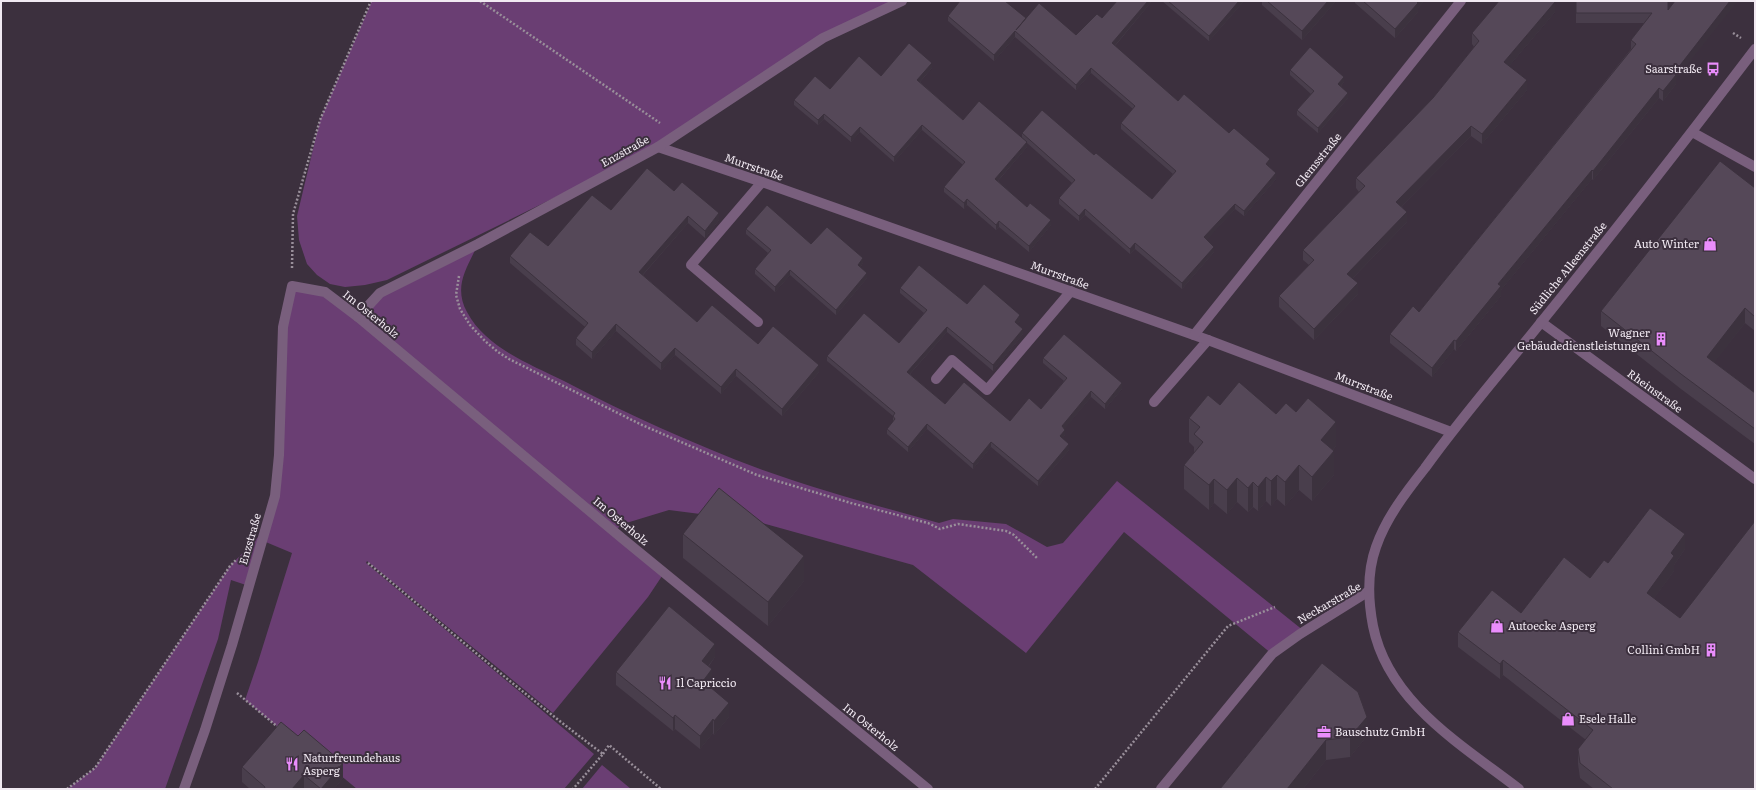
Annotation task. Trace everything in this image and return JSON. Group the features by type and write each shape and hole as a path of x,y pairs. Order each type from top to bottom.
{"street":[{"name":"Enzstraße","path":"358,317 380,293 464,252 658,147 823,38 902,1"},
{"name":"Glemsstraße","path":"1194,335 1461,1"},
{"name":"Südliche Alleenstraße","path":"1369,591 1370,569 1375,549 1382,531 1411,486 1451,432 1541,322 1692,132 1755,49"},
{"path":"1692,132 1755,167"},
{"name":"Murrstraße","path":"658,147 762,182 1208,340 1451,432"},
{"path":"758,322 691,265 762,182"},
{"name":"Enzstraße","path":"184,789 221,680 275,496 279,455 282,327 292,286"},
{"name":"Im Osterholz","path":"292,286 325,292 358,317 623,540 928,789"},
{"path":"936,379 952,360 987,390 1071,291"},
{"name":"Rheinstraße","path":"1541,322 1755,479"},
{"path":"1154,402 1208,340"},
{"name":"Neckarstraße","path":"1161,789 1272,654 1300,634 1369,591 1373,626 1381,653 1401,688 1417,707 1455,740 1519,789"}],"path":[{"path":"292,286 293,214 320,120 371,1"},
{"path":"480,1 677,135"},
{"path":"464,252 457,282 456,295 460,309 470,324 485,341 509,359 642,425 757,475 851,503 928,523 940,529 958,524 1006,531 1014,535 1037,558"},
{"path":"67,789 95,768 230,566 239,556"},
{"path":"368,563 550,714 603,754"},
{"path":"1095,789 1228,626 1275,607"},
{"path":"221,680 284,732"},
{"path":"573,789 609,745 662,789"}],"shaded area":[{"path":"370,1 902,1 823,38 658,147 387,280 365,285 345,287 330,284 317,275 307,264 299,240 297,216 320,120 371,3"},
{"path":"478,244 463,277 461,294 467,312 475,325 485,336 510,354 523,361 636,417 685,439 760,469 804,484 939,523 953,519 1006,524 1047,547 1063,543 1117,481 1304,631 1272,654 1124,532 1026,653 913,565 755,521 669,510 623,524 614,531 664,573 648,597 553,713 367,561 366,563 594,754 564,789 357,789 304,745 284,732 245,700 292,553 261,540 249,586 231,580 218,639 165,789 67,789 95,768 230,566 264,531 275,496 283,327 292,286 325,292 358,317 380,293"},
{"path":"602,765 631,789 582,789"}],"building":[{"path":"960,1 1005,1 1026,18 1016,30 1039,3 1076,35 1097,14 1102,18 1117,1 1148,1 1112,43 1178,101 1184,94 1229,133 1234,128 1270,159 1266,164 1276,173 1244,211 1235,204 1204,237 1214,247 1182,283 1135,243 1130,249 1085,209 1079,216 1059,198 1075,180 1022,133 1042,110 1094,155 1096,153 1152,199 1176,171 1121,123 1135,106 1091,68 1076,85 1015,31 994,55 948,16"},
{"path":"1168,1 1239,1 1209,36"},
{"path":"1267,1 1328,1 1302,31"},
{"path":"1363,1 1416,1 1418,3 1395,29"},
{"path":"1499,1 1555,2 1504,62 1527,80 1482,134 1471,126 1396,202 1407,212 1347,274 1358,283 1314,329 1279,296 1314,260 1303,250 1365,186 1356,178 1433,98 1479,41 1472,33"},
{"path":"1576,1 1668,1 1668,10 1675,1 1730,1 1674,73 1676,75 1663,91 1659,88 1593,171 1592,170 1498,284 1501,286 1432,368 1390,334 1413,306 1419,312 1636,44 1631,40 1652,13 1576,13"},
{"path":"909,43 932,63 917,80 963,120 979,101 1027,142 995,179 1027,207 1030,203 1051,220 1029,246 999,221 996,225 967,199 964,203 944,187 965,162 922,125 894,157 860,127 851,137 824,114 818,120 794,100 815,76 830,89 859,56 881,76"},
{"path":"1310,47 1344,77 1338,84 1348,93 1318,128 1297,110 1314,91 1290,70"},
{"path":"1720,161 1755,188 1755,317 1745,308 1707,357 1755,393 1755,429 1681,374 1601,311"},
{"path":"647,168 674,191 682,182 719,213 705,231 688,216 639,272 697,322 712,305 758,344 773,326 819,365 782,409 736,369 721,387 675,348 661,363 616,324 592,352 576,338 588,323 510,256 530,232 548,246 592,195 611,210"},
{"path":"767,205 811,244 827,227 863,258 858,265 867,273 836,310 790,270 775,287 755,269 771,250 746,229"},
{"path":"919,265 967,304 984,284 1020,315 1015,322 1023,329 993,365 947,327 907,372 945,404 964,382 1010,421 1029,398 1041,409 1067,378 1043,358 1064,334 1122,383 1105,404 1091,391 1062,426 1065,430 1060,436 1069,444 1038,481 991,442 973,464 927,424 908,447 887,429 895,419 893,416 895,413 827,356 864,313 899,343 927,310 900,288"},
{"path":"1239,382 1276,414 1286,403 1296,412 1308,398 1336,422 1321,440 1334,451 1312,477 1299,465 1285,482 1277,475 1271,481 1266,477 1258,487 1253,482 1248,488 1237,478 1227,490 1214,479 1209,485 1184,465 1203,442 1194,434 1200,427 1189,418 1208,395 1220,405"},
{"path":"719,488 804,556 768,602 683,534"},
{"path":"1650,508 1685,534 1671,553 1674,556 1647,593 1680,618 1755,521 1755,789 1613,789 1580,763 1578,749 1593,730 1503,660 1500,664 1458,632 1492,590 1521,613 1564,557 1590,578 1604,560 1608,563"},
{"path":"669,606 715,644 702,661 712,669 703,681 729,703 714,721 713,719 700,736 675,715 673,718 616,672"},
{"path":"1322,663 1358,692 1367,717 1350,737 1326,740 1287,789 1220,789"},
{"name":"Naturfreundehaus Asperg","path":"281,722 298,736 304,730 343,763 321,789 304,775 292,789 264,789 265,787 242,767"}],"place":[{"name":"Saarstraße","path":"1713,69"},
{"name":"Auto Winter","path":"1710,244"},
{"name":"Wagner Gebäudedienstleistungen","path":"1661,339"},
{"name":"Autoecke Asperg","path":"1497,626"},
{"name":"Collini GmbH","path":"1711,650"},
{"name":"Il Capriccio","path":"665,683"},
{"name":"Esele Halle","path":"1568,719"},
{"name":"Bauschutz GmbH","path":"1324,732"},
{"name":"Naturfreundehaus Asperg","path":"292,764"}]}
